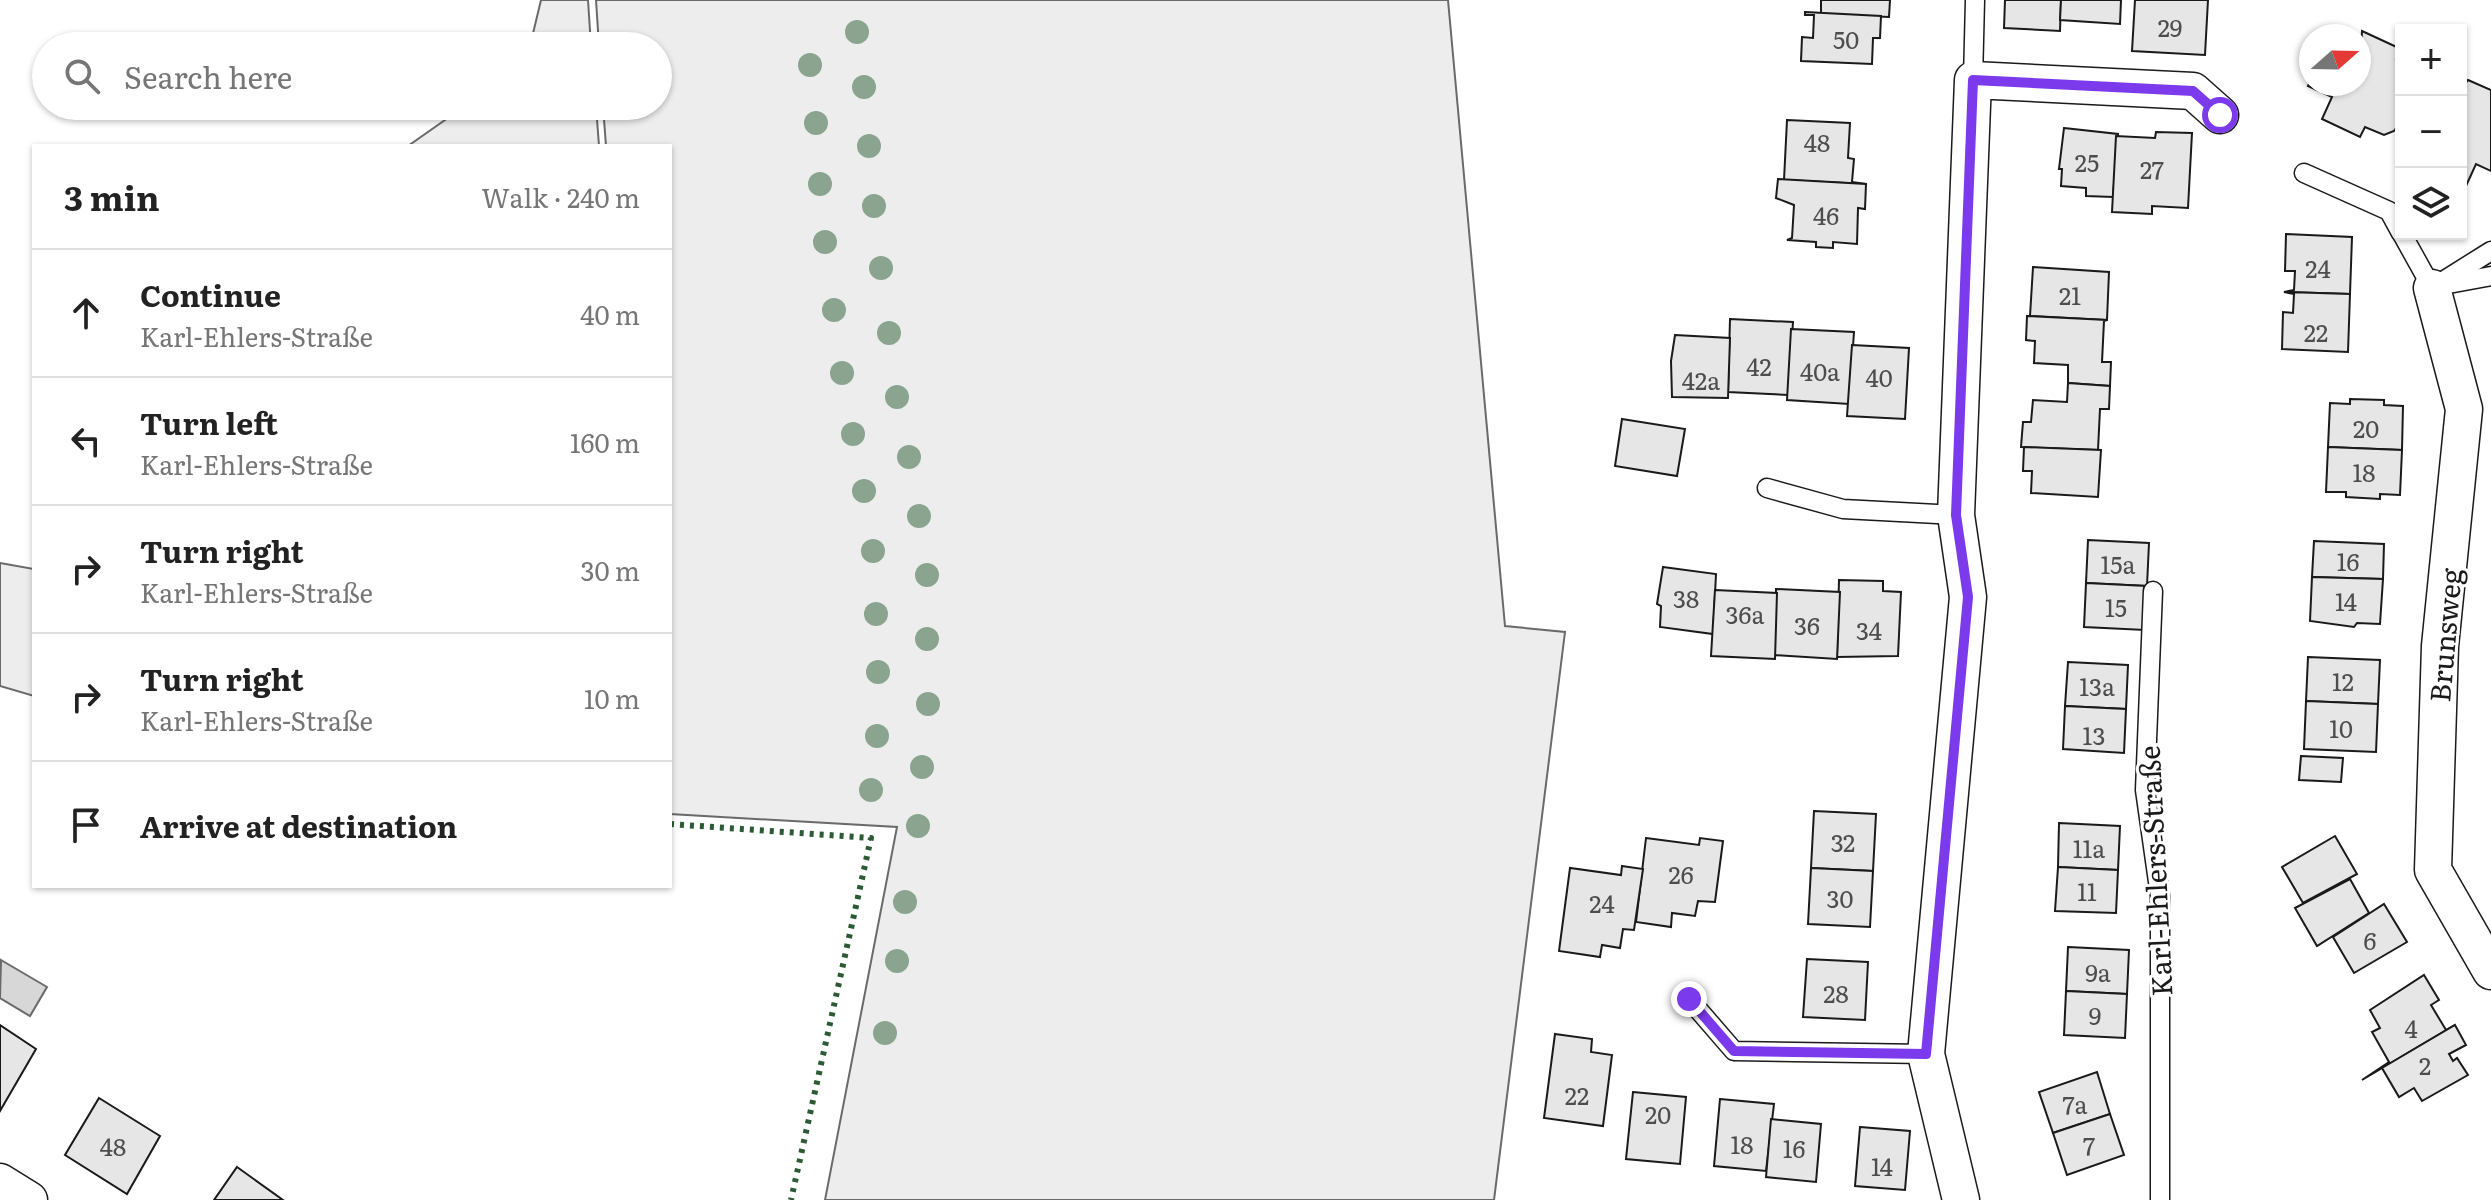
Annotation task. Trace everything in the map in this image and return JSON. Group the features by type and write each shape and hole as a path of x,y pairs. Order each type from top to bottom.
{"street":[{"path":"1961,1200 1926,1054 1968,597 1956,515 1973,80 2193,91 2220,115"},
{"name":"Brunsweg","path":"2432,288 2464,409 2440,646 2433,870 2491,971"},
{"path":"0,1182 29,1200"}],"lane":[{"path":"1973,80 1975,0"},
{"path":"2304,173 2389,211 2395,222"},
{"path":"2405,240 2432,288"},
{"path":"2432,288 2491,251"},
{"path":"2432,288 2491,276"},
{"path":"1767,488 1843,509 1956,515"},
{"name":"Karl-Ehlers-Straße","path":"2153,591 2145,790 2160,896 2160,1200"},
{"path":"1689,999 1734,1051 1926,1054"}],"shaded area":[{"path":"541,0 588,0 590,32 533,32"},
{"path":"596,0 1448,0 1505,626 1565,632 1494,1200 825,1200 897,827 672,814 672,144 606,144 604,120 672,120 672,32 598,32"},
{"path":"445,120 597,120 599,144 411,144"},
{"path":"0,563 32,569 32,695 0,686"},
{"path":"1,960 47,987 30,1016 0,998"}],"building":[{"path":"1821,0 1890,0 1889,17 1821,14"},
{"path":"2005,0 2061,0 2060,31 2004,28"},
{"path":"2061,0 2121,0 2120,24 2060,20"},
{"path":"2135,0 2208,0 2205,55 2132,51"},
{"path":"1805,12 1881,16 1880,38 1873,38 1872,64 1801,61 1802,37 1813,38 1814,15 1805,15"},
{"path":"2371,35 2395,46 2394,131 2384,135 2365,127 2360,137 2322,119 2330,96 2371,96"},
{"path":"2467,81 2491,90 2491,171 2476,164 2467,184 2467,96"},
{"path":"1787,120 1850,123 1848,158 1854,159 1852,182 1866,184 1784,180"},
{"path":"2064,128 2118,134 2113,197 2086,196 2086,188 2061,186 2062,169 2059,169"},
{"path":"2156,132 2192,133 2188,208 2152,206 2152,214 2112,212 2116,136 2155,138"},
{"path":"1778,179 1866,184 1865,209 1858,208 1857,244 1833,242 1833,248 1816,247 1816,242 1787,240 1792,238 1794,205 1776,198"},
{"path":"2286,234 2352,237 2350,294 2284,292 2294,290 2295,271 2285,271"},
{"path":"2033,267 2109,272 2107,320 2030,316"},
{"path":"2284,292 2350,294 2348,352 2282,349 2283,312 2293,313 2294,294"},
{"path":"2027,316 2107,320 2104,321 2102,362 2111,362 2110,386 2068,383 2068,365 2034,363 2035,341 2026,340"},
{"path":"1730,319 1793,322 1788,395 1728,392"},
{"path":"1791,329 1854,332 1849,404 1787,400"},
{"path":"1675,335 1730,338 1728,398 1672,397 1671,361"},
{"path":"1852,345 1909,348 1905,419 1847,416"},
{"path":"2068,383 2110,386 2109,409 2100,409 2098,450 2021,447 2023,422 2031,422 2033,400 2067,402"},
{"path":"2350,399 2384,400 2384,405 2403,406 2402,450 2328,447 2330,403 2350,404"},
{"path":"1622,419 1685,429 1677,476 1615,466"},
{"path":"2024,447 2101,450 2098,497 2031,493 2032,471 2023,471"},
{"path":"2328,447 2402,450 2400,495 2380,494 2380,499 2346,497 2346,492 2326,492"},
{"path":"2088,540 2149,543 2147,586 2086,583"},
{"path":"2314,541 2384,544 2383,579 2312,577"},
{"path":"1663,567 1716,574 1713,634 1660,627 1661,606 1657,604"},
{"path":"2312,577 2383,579 2380,624 2357,623 2354,627 2310,621"},
{"path":"1839,580 1883,581 1883,591 1901,592 1898,656 1837,657"},
{"path":"2086,583 2147,586 2145,630 2084,627"},
{"path":"1776,589 1840,592 1837,659 1774,655"},
{"path":"1715,590 1777,593 1775,659 1711,656"},
{"path":"2308,657 2380,660 2378,704 2306,701"},
{"path":"2068,662 2128,665 2126,709 2065,706"},
{"path":"2306,701 2378,704 2376,752 2304,749"},
{"path":"2065,706 2126,709 2124,753 2063,749"},
{"path":"2301,756 2343,758 2341,782 2299,780"},
{"path":"1814,811 1876,814 1873,871 1811,868"},
{"path":"2059,823 2120,826 2118,870 2058,867"},
{"path":"2335,836 2357,874 2303,903 2282,867"},
{"path":"1646,838 1699,845 1700,838 1723,841 1715,902 1698,901 1695,916 1672,913 1671,927 1636,922"},
{"path":"1622,866 1643,869 1634,930 1623,929 1620,948 1602,945 1600,957 1559,951 1570,868 1621,875"},
{"path":"2058,867 2118,870 2116,913 2055,911"},
{"path":"1811,868 1873,871 1870,927 1808,924"},
{"path":"2350,879 2369,913 2317,946 2295,908"},
{"path":"2384,904 2407,942 2354,973 2333,937"},
{"path":"2068,947 2129,950 2127,994 2066,991"},
{"path":"1807,959 1868,962 1865,1020 1803,1017"},
{"path":"2424,975 2439,1000 2431,1005 2446,1030 2455,1025 2362,1080 2389,1062 2372,1032 2380,1028 2370,1010"},
{"path":"2066,991 2127,994 2125,1038 2064,1035"},
{"path":"0,1025 36,1049 0,1111"},
{"path":"2455,1025 2466,1045 2449,1054 2453,1061 2457,1058 2468,1075 2422,1101 2414,1088 2399,1097 2382,1068"},
{"path":"1555,1034 1592,1039 1591,1052 1612,1055 1603,1126 1544,1118"},
{"path":"2097,1072 2110,1114 2053,1133 2039,1092"},
{"path":"1633,1092 1686,1097 1680,1164 1626,1159"},
{"path":"99,1098 160,1136 127,1194 65,1155"},
{"path":"1720,1099 1774,1104 1766,1171 1714,1166"},
{"path":"2110,1114 2124,1155 2067,1175 2053,1133"},
{"path":"1771,1119 1821,1124 1816,1182 1766,1177"},
{"path":"1860,1127 1910,1131 1905,1190 1855,1186"},
{"path":"237,1167 283,1200 214,1200"}],"hedge":[{"path":"672,824 871,838 791,1200"}],"route":[{"path":"1689,999 1734,1051 1926,1054 1968,597 1956,515 1973,80 2193,91 2220,115"}]}
